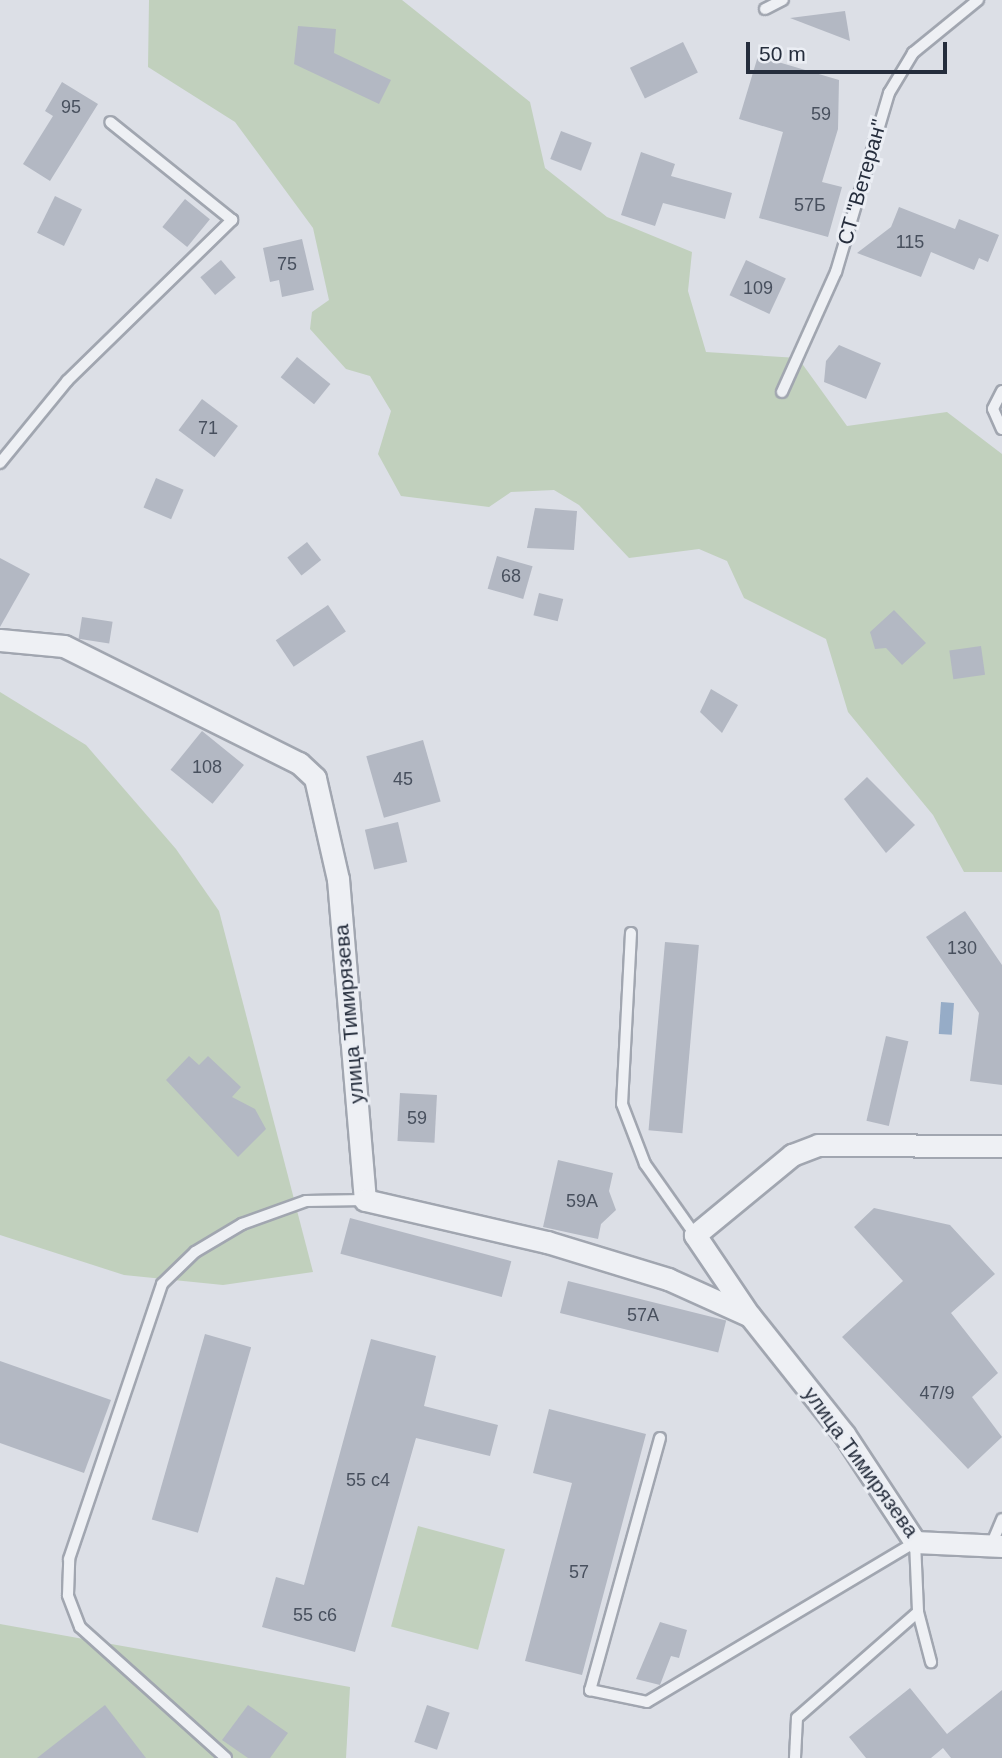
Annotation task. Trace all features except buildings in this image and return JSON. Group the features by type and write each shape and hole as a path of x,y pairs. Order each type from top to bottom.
{"street":[{"name":"улица Тимирязева","path":"0,640 64,646 299,763 316,778 338,880 365,1200 547,1242 668,1279 750,1316"},
{"path":"695,1235 806,1146 1002,1146"},
{"name":"улица Тимирязева","path":"695,1235 750,1316 844,1434 915,1542 997,1544"}],"lane":[{"path":"765,9 783,0"},
{"name":"СТ \"Ветеран\"","path":"782,392 836,272 889,93 913,53 978,0"},
{"path":"0,463 67,381 232,219 110,122"},
{"path":"1002,391 993,409 1002,429"},
{"path":"631,933 622,1104 645,1164 695,1235"},
{"path":"226,1758 80,1627 68,1595 69,1559 162,1284 195,1252 242,1224 306,1201 365,1200"},
{"path":"660,1438 590,1690 648,1702 915,1542 918,1612 931,1662"},
{"path":"997,1544 1000,1517"},
{"path":"794,1758 797,1718 918,1612"}],"green space":[{"path":"149,0 402,0 530,102 545,168 607,217 692,252 688,291 706,352 798,358 847,426 947,412 1002,454 1002,872 964,872 933,815 848,712 826,639 744,598 727,561 699,549 629,558 579,505 554,490 511,492 489,507 401,496 378,454 391,411 370,376 346,369 310,329 312,312 329,300 313,228 235,122 148,67"},
{"path":"0,692 86,745 176,849 219,911 313,1272 223,1285 124,1275 0,1235"},
{"path":"418,1526 505,1549 478,1650 391,1626"},
{"path":"0,1624 350,1687 346,1758 0,1758"}],"water":[{"path":"941,1002 954,1003 952,1035 939,1034"}]}
